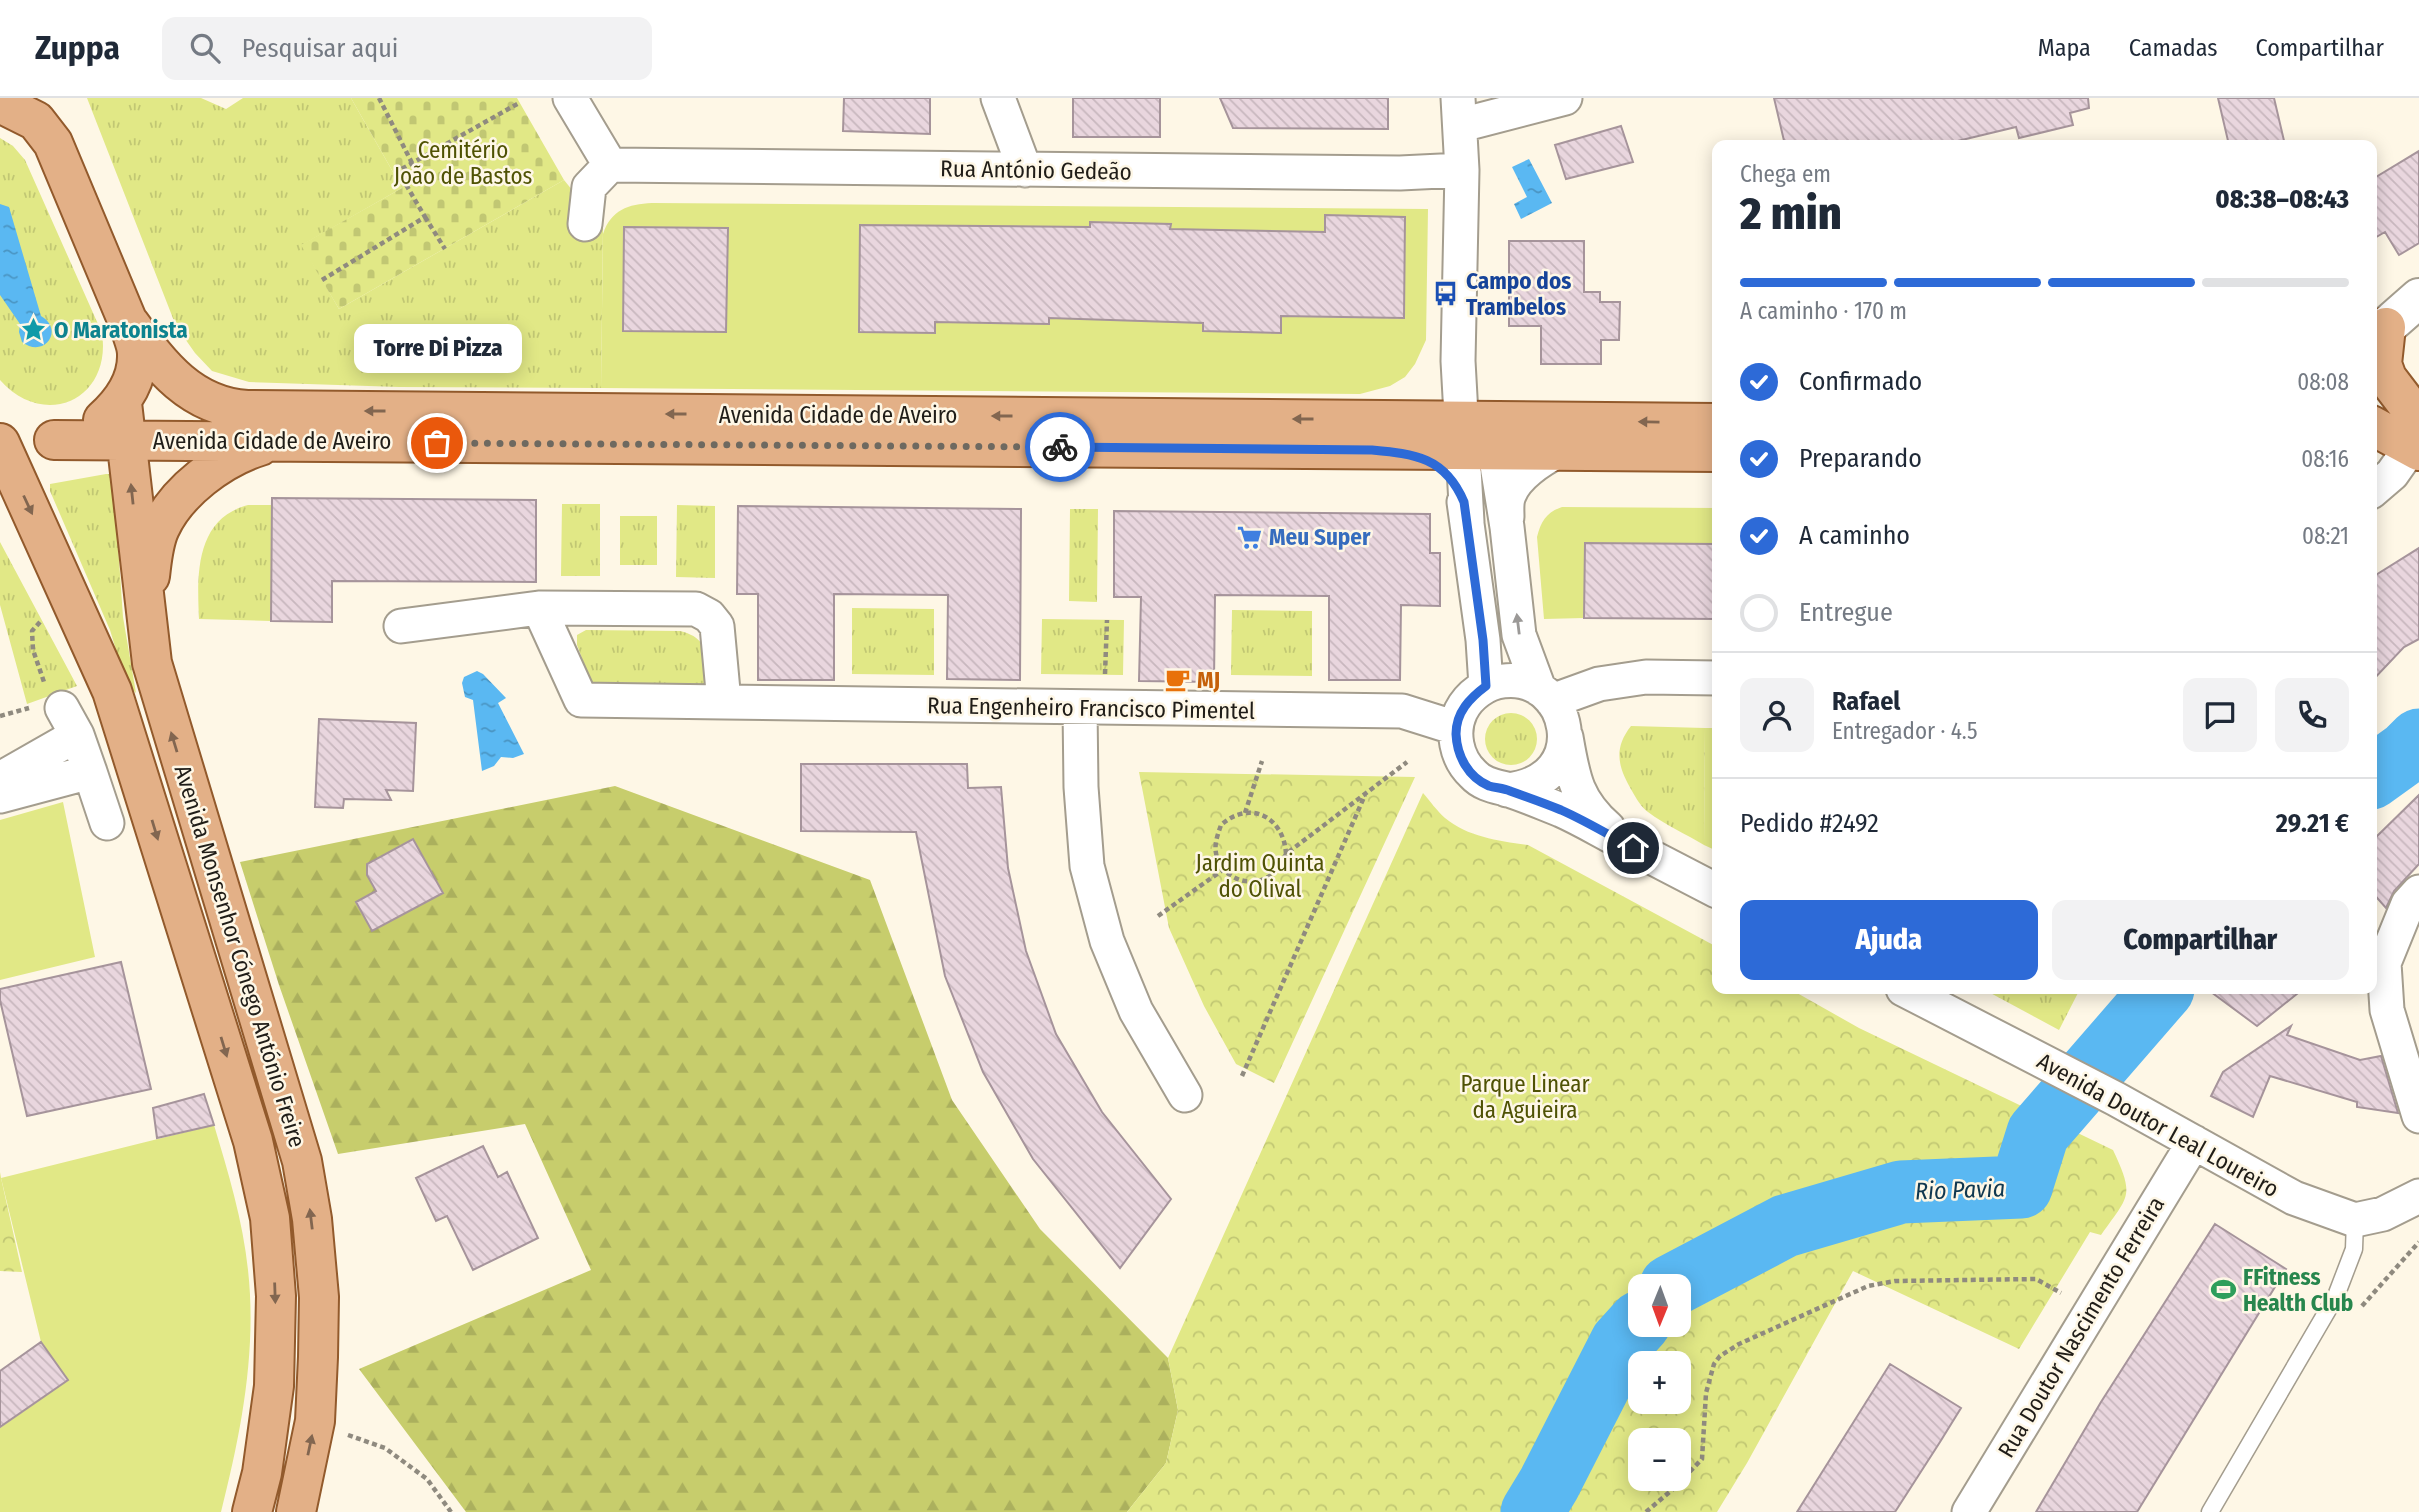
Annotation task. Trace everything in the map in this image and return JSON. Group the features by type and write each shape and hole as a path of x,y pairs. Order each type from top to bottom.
{"main road":[{"path":"40,98 53,143 130,324 137,354 133,378 122,403 93,429 54,440"},
{"path":"0,103 36,121 53,143"},
{"name":"Avenida Cidade de Aveiro","path":"130,324 153,356 189,390 216,405 247,410 1471,436 1558,436 1712,423"},
{"path":"2377,339 2382,364 2406,434"},
{"path":"2377,399 2406,434"},
{"name":"Avenida Monsenhor Cónego António Freire","path":"122,403 152,663 302,1161 312,1219 319,1297 315,1421 296,1512"},
{"name":"Avenida Cidade de Aveiro","path":"0,427 29,439 200,443 1371,435"},
{"name":"Avenida Cidade de Aveiro","path":"1558,436 1712,451"},
{"path":"145,617 152,555 160,529 169,513 194,485 213,470 255,447 276,441"},
{"name":"Avenida Monsenhor Cónego António Freire","path":"0,443 112,691 253,1141 270,1218 276,1296 274,1386 262,1473 252,1512"}],"street":[{"path":"570,98 610,166 589,187 585,225"},
{"path":"998,98 1025,170"},
{"path":"1486,686 1471,436 1459,111 1565,98"},
{"name":"Rua António Gedeão","path":"610,166 1400,173 1462,170"},
{"path":"2377,333 2419,298"},
{"name":"Avenida Cidade de Aveiro","path":"1371,435 1435,464 1504,412 1558,436"},
{"path":"2377,482 2404,457 2406,434"},
{"name":"Avenida Cidade de Aveiro","path":"1471,436 1498,483 1507,527"},
{"path":"1558,436 1513,487 1507,501 1507,527 1519,635 1546,695 1561,716 1579,794 1595,817 1625,844"},
{"path":"401,626 539,608 696,609 717,626 724,702"},
{"name":"Rua Engenheiro Francisco Pimentel","path":"539,608 581,700 1402,711 1456,728"},
{"path":"1712,678 1646,677 1546,695 1522,682 1504,681 1486,686 1472,697 1461,711 1456,728 1457,746 1463,762 1474,776 1490,786 1507,789 1563,811 1712,888"},
{"path":"1080,708 1081,787 1087,866 1107,941 1136,1012 1185,1095"},
{"path":"0,779 55,710 90,772 107,823"},
{"path":"1507,789 1525,788 1541,780 1554,768 1563,751 1565,733"},
{"path":"0,796 90,772"},
{"path":"2419,892 2408,904 2384,963 2386,1010 2419,1116"},
{"name":"Avenida Doutor Leal Loureiro","path":"1913,994 2116,1099 2294,1198 2355,1220"},
{"name":"Rua Doutor Nascimento Ferreira","path":"1969,1512 2194,1142"},
{"path":"2355,1220 2383,1214 2419,1196"}],"lane":[{"path":"2210,1512 2336,1296 2354,1249 2355,1220"}],"path":[{"path":"379,98 412,163"},
{"path":"445,249 398,170 519,103"},
{"path":"323,281 425,217"},
{"path":"0,716 55,710 33,650 32,631 46,617"},
{"path":"1105,675 1107,620"},
{"path":"1245,813 1262,761"},
{"path":"1286,854 1285,843 1275,823 1264,816 1239,813 1221,825 1215,850 1219,863 1236,878 1247,882 1259,881 1272,874 1286,854 1407,762"},
{"path":"1242,1076 1365,795"},
{"path":"1158,916 1224,869"},
{"path":"1647,1512 1702,1459 1706,1393 1714,1364 1720,1356 1740,1344 1868,1286 1895,1280 2036,1279 2061,1293"},
{"path":"315,1421 337,1432 385,1448 427,1479 451,1512"}],"green space":[{"path":"87,98 201,98 226,109 243,98 351,98 402,188 302,245 339,309 564,180 603,228 601,388 399,387 249,382 212,371 176,326"},
{"name":"Cemitério João de Bastos","path":"351,98 517,98 564,180 339,309 301,245 402,188"},
{"path":"0,138 13,146 25,160 102,333 102,356 96,376 86,390 71,400 54,405 36,403 17,395 0,380"},
{"path":"652,203 1428,209 1426,340 1415,364 1405,377 1390,386 1360,394 601,388 603,234 611,219 622,210"},
{"path":"113,474 123,617 136,693 126,683 110,630 50,491 50,484"},
{"path":"562,504 600,504 600,576 561,576"},
{"path":"248,505 272,505 271,621 199,619 200,567 209,536 218,523 231,512"},
{"path":"677,505 715,506 715,578 676,577"},
{"path":"1562,507 1712,508 1712,544 1585,543 1584,618 1544,619 1537,537 1540,526 1552,512"},
{"path":"1070,509 1098,509 1097,602 1069,601"},
{"path":"620,516 657,516 657,565 620,565"},
{"path":"0,542 77,686 27,704 0,605"},
{"path":"852,608 934,609 934,675 852,674"},
{"path":"1232,610 1312,611 1312,676 1231,675"},
{"path":"1042,619 1124,620 1123,675 1041,674"},
{"path":"586,630 680,631 691,635 698,639 705,652 705,687 592,685 577,645 577,635"},
{"path":"1511,713 1521,715 1529,721 1535,729 1535,749 1529,757 1521,763 1511,765 1501,763 1493,757 1487,749 1485,739 1487,729 1493,721 1501,715"},
{"path":"1631,726 1705,728 1704,845 1655,817 1643,808 1635,797 1623,774 1619,758 1625,734"},
{"path":"1705,728 1712,728 1712,849 1704,845"},
{"name":"Jardim Quinta do Olival","path":"1139,772 1415,777 1274,1083 1236,1064 1204,1006 1169,928"},
{"path":"615,786 870,880 952,1100 1040,1229 1168,1358 1178,1410 1166,1463 1127,1512 466,1512 359,1369 591,1270 525,1124 338,1154 279,985 240,862"},
{"name":"Parque Linear da Aguieira","path":"1423,793 1445,818 1464,830 1495,840 1528,845 1712,944 1712,994 1799,994 1859,1028 2113,1150 2124,1177 2126,1195 2123,1203 2101,1235 2090,1232 2019,1349 1853,1271 1717,1512 1127,1512 1166,1463 1178,1410 1168,1358"},
{"path":"63,802 95,957 0,980 0,820"},
{"path":"1992,994 2077,994 2059,1030"},
{"path":"214,1125 243,1233 250,1300 249,1361 241,1422 221,1512 0,1512 0,1428 68,1380 41,1342 1,1178"},
{"path":"0,1172 1,1178 22,1272 0,1271"}],"water":[{"path":"1529,159 1552,203 1521,219 1514,204 1527,197 1512,167"},
{"path":"0,204 9,207 41,316 51,328 49,341 38,347 22,342 20,324 0,295"},
{"path":"477,671 506,698 498,703 524,754 513,758 501,757 494,766 482,771 473,700 465,697 462,683 464,677"}],"building":[{"path":"844,98 930,98 930,134 843,131"},
{"path":"1073,98 1160,98 1160,137 1073,137"},
{"path":"1220,98 1388,98 1388,129 1233,128"},
{"path":"1774,98 2088,98 2089,108 2070,113 2073,125 2019,138 2016,127 1962,140 1784,140"},
{"path":"2218,98 2274,98 2284,140 2228,140"},
{"path":"1621,126 1633,162 1566,179 1555,145"},
{"path":"2419,151 2419,243 2399,255 2385,232 2377,237 2377,176"},
{"path":"1325,215 1405,217 1404,318 1281,316 1281,333 1203,331 1203,323 1049,318 1049,324 935,322 935,333 859,332 860,225 1090,227 1090,222 1171,224 1170,229 1325,232"},
{"path":"624,227 728,228 726,332 623,331"},
{"path":"1509,241 1584,241 1584,292 1600,292 1600,302 1620,302 1619,340 1601,340 1601,364 1541,364 1541,326 1509,326"},
{"path":"272,498 536,500 536,582 332,581 332,622 271,621"},
{"path":"738,506 1021,509 1020,680 947,679 948,595 834,594 834,680 758,680 758,594 737,594"},
{"path":"1114,511 1430,514 1430,553 1440,553 1440,606 1401,605 1400,680 1329,680 1329,596 1215,595 1214,682 1139,681 1141,597 1114,597"},
{"path":"1585,543 1712,544 1712,619 1584,618"},
{"path":"2419,548 2419,639 2404,647 2377,676 2377,574"},
{"path":"319,719 416,723 413,791 386,790 391,800 344,799 343,808 315,807"},
{"path":"801,764 967,764 968,788 1001,787 1008,868 1026,951 1056,1034 1102,1112 1171,1199 1120,1268 1033,1159 983,1072 945,976 916,832 801,831"},
{"path":"2419,795 2419,864 2394,891 2386,908 2377,898 2377,836"},
{"path":"413,839 443,893 372,931 356,902 376,891 367,875 367,864"},
{"path":"121,962 151,1089 27,1116 0,1000 0,989"},
{"path":"2214,994 2297,994 2257,1026"},
{"path":"2291,1026 2287,1035 2360,1060 2381,1056 2398,1113 2357,1107 2357,1102 2270,1076 2253,1117 2211,1096 2223,1072"},
{"path":"204,1094 214,1125 157,1138 153,1108"},
{"path":"483,1146 498,1177 507,1172 538,1238 473,1270 447,1216 436,1221 416,1178"},
{"path":"2215,1224 2286,1269 2137,1512 2036,1512 2101,1402"},
{"path":"41,1342 68,1380 0,1427 0,1371"},
{"path":"1890,1364 1961,1408 1940,1442 1895,1512 1797,1512"}],"waterway":[{"name":"Rio Pavia","path":"2377,774 2419,740"},
{"name":"Rio Pavia","path":"1691,1275 1785,1226 1901,1192 2021,1187 2038,1133 2159,994"},
{"name":"Rio Pavia","path":"1532,1512 1621,1343 1628,1335"}],"way so far":[{"path":"437,443 1060,447"}],"place":[{"name":"Campo dos Trambelos","path":"1446,294"},
{"name":"O Maratonista","path":"34,330"},
{"name":"Torre Di Pizza","path":"437,443"},
{"name":"Meu Super","path":"1249,537"},
{"name":"MJ","path":"1177,680"},
{"name":"FFitness Health Club","path":"2223,1290"}],"route":[{"path":"1060,447 1372,450 1408,453 1435,464 1458,487 1464,502 1483,640 1486,686 1472,697 1461,711 1456,728 1457,746 1463,762 1474,776 1490,786 1507,789 1563,811 1633,848"}]}
